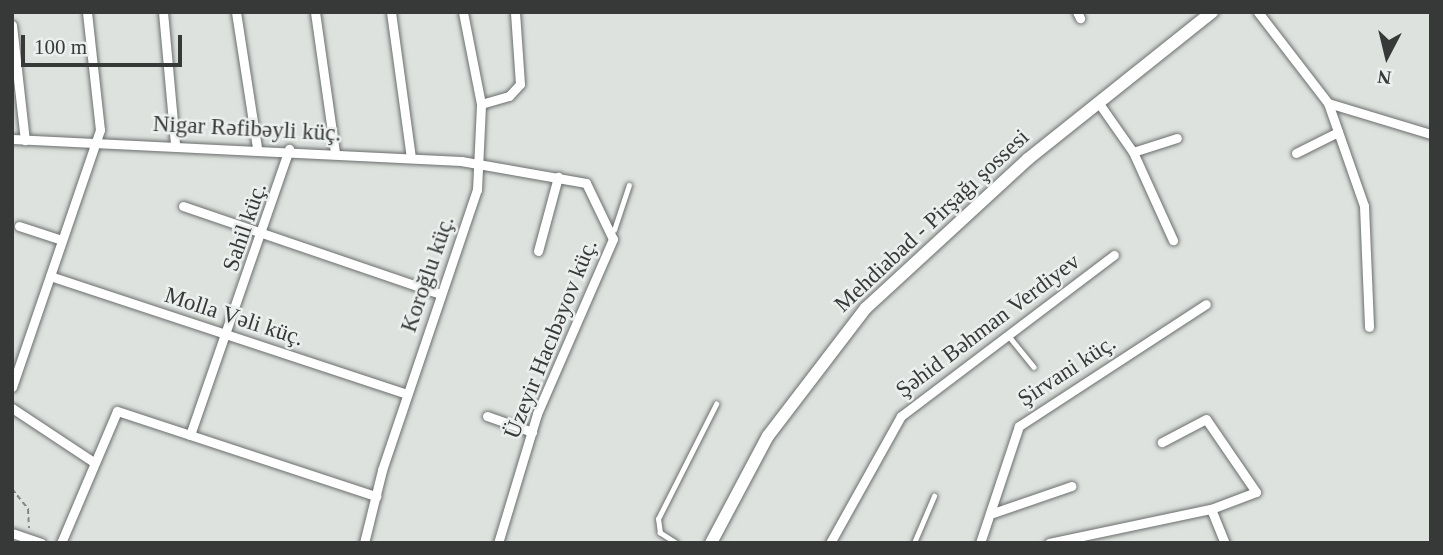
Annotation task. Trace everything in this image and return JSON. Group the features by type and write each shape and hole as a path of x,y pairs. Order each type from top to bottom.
{"main road":[{"name":"Mehdiabad - Pirşağı şossesi","path":"711,543 768,436 850,325 987,195 1098,102 1212,12"}],"street":[{"path":"12,387 97,142 87,12"},
{"path":"163,12 175,144"},
{"path":"236,12 257,147"},
{"path":"315,12 335,152"},
{"path":"391,12 411,158"},
{"name":"Koroğlu küç.","path":"364,543 407,394 474,202 480,164 481,104 463,12"},
{"path":"481,104 509,96 520,84 514,12"},
{"path":"1258,12 1328,103 1364,206 1369,327"},
{"path":"12,25 25,140"},
{"path":"1098,102 1133,152 1173,240"},
{"path":"1328,103 1431,134"},
{"path":"1296,153 1338,132"},
{"path":"1133,152 1177,138"},
{"name":"Nigar Rəfibəyli küç.","path":"12,139 257,147 480,164 558,177 589,186 614,230"},
{"name":"Sahil küç.","path":"190,435 264,235 289,149"},
{"path":"538,251 558,177"},
{"path":"183,206 440,294"},
{"path":"19,226 62,240"},
{"name":"Üzeyir Hacıbəyov küç.","path":"498,543 532,432 599,284 614,230"},
{"name":"Şəhid Bəhman Verdiyev","path":"830,543 901,416 1114,255"},
{"name":"Molla Vəli küç.","path":"50,276 407,394"},
{"name":"Şirvani küç.","path":"980,543 993,513 1019,426 1206,304"},
{"path":"12,408 92,461"},
{"path":"61,543 92,461 117,411 376,496"},
{"path":"487,416 532,432"},
{"path":"1049,543 1069,541 1252,498 1256,485 1206,419 1161,442"},
{"path":"993,513 1072,486"},
{"path":"1211,509 1225,543"},
{"path":"12,533 41,543"}],"lane":[{"path":"614,230 629,185"},
{"path":"1007,334 1034,367"},
{"path":"676,543 660,533 658,519 716,404"},
{"path":"914,543 934,496"}],"path":[{"path":"12,489 28,509 27,538"}]}
